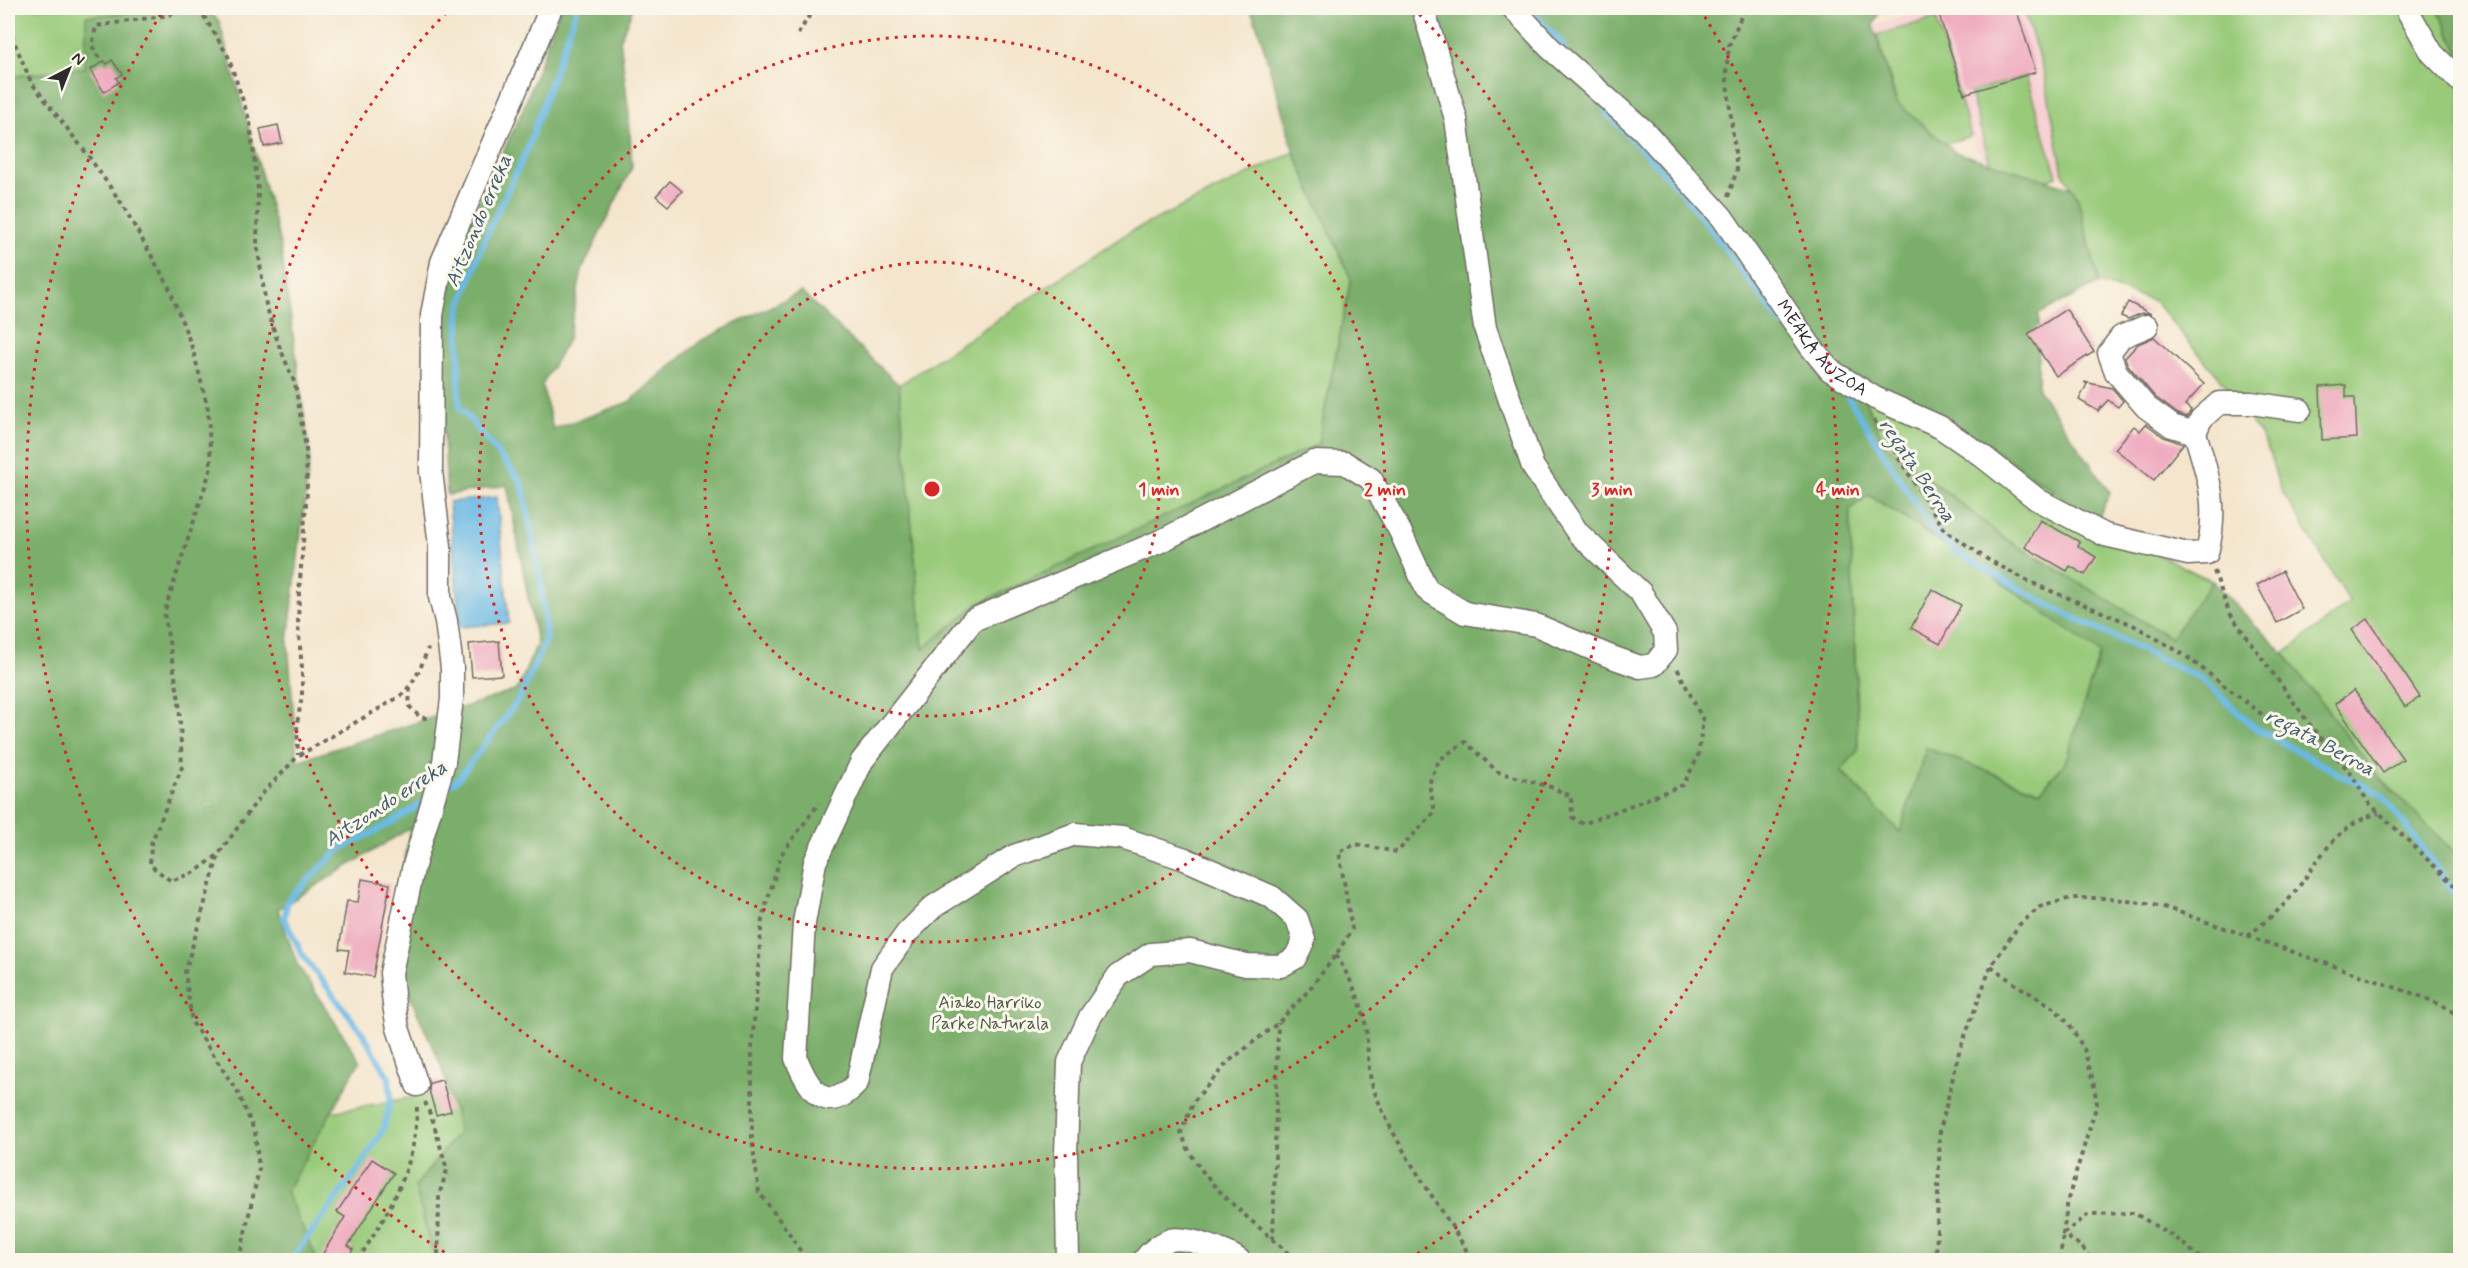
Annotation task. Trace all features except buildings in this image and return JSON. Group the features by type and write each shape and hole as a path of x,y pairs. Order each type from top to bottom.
{"street":[{"path":"417,1086 398,1028 391,973 403,910 436,783 444,762 452,699 452,668 446,621 440,597 440,546 430,471 432,315 442,262 551,8"},
{"path":"1068,1260 1066,1153 1069,1062 1090,1017 1119,976 1151,954 1190,951 1246,964 1281,966 1295,958 1304,940 1297,919 1272,897 1185,859 1122,838 1075,834 1014,856 933,907 907,933 882,968 857,1083 847,1094 829,1099 815,1093 803,1075 796,1058 804,923 815,862 862,761 973,620 1161,541 1314,462 1345,463 1371,479 1400,531 1427,590 1465,613 1536,625 1609,656 1640,666 1654,665 1666,650 1665,633 1641,593 1578,533 1533,466 1485,328 1456,119 1423,8"},
{"name":"MEAKA AUZOA","path":"1514,8 1550,48 1578,70 1643,130 1722,217 1811,347 1830,370 1875,398 1940,427 1981,454 2038,500 2104,535 2188,554 2207,553"},
{"path":"2406,8 2432,53 2460,81"},
{"path":"2146,326 2121,337 2109,353 2116,372 2146,407 2172,426 2195,433"},
{"path":"2207,553 2212,533 2212,489 2195,433 2201,419 2219,403 2251,403 2300,410"},
{"path":"1144,1260 1149,1252 1172,1239 1202,1244 1239,1260"}],"path":[{"path":"99,58 92,46 96,26 169,15 180,8"},
{"path":"199,8 228,56 250,122 258,190 257,244 266,305 295,384 306,448 307,492 298,625 302,696 297,724 298,756"},
{"path":"798,34 814,8"},
{"path":"1722,217 1737,170 1726,73 1729,46 1742,14 1747,8"},
{"path":"8,27 31,82 87,154 122,204 168,285 193,350 208,409 211,468 164,613 179,700 182,767 151,844 150,865 171,881 195,872 218,855"},
{"path":"1869,414 1946,530 1988,559 2032,583 2133,625 2153,636 2183,654 2272,722 2333,753"},
{"path":"2207,553 2229,612 2310,726 2352,775 2368,802 2460,891"},
{"path":"239,1260 259,1168 255,1132 238,1093 192,1022 185,972 209,882 218,855 261,795 298,756 399,697 410,687 418,676 430,640"},
{"path":"1295,1260 1224,1197 1188,1151 1181,1132 1194,1101 1227,1062 1278,1023 1336,955 1352,929 1339,852 1356,844 1398,852 1435,812 1429,784 1440,759 1465,742 1498,772 1551,787 1571,796 1572,818 1584,824 1683,785 1698,757 1703,720 1688,686 1666,650"},
{"path":"410,687 409,706 420,717 437,721 449,732"},
{"path":"802,1260 801,1252 789,1233 759,1192 752,1140 752,1048 762,920 781,855 811,811 820,803"},
{"path":"2248,936 2289,900 2330,841 2361,818 2379,813"},
{"path":"1936,1260 1940,1131 1959,1052 1992,966 2013,932 2040,907 2071,898 2110,898 2164,907 2420,996 2450,1009 2460,1021"},
{"path":"1336,955 1355,988 1365,1021 1373,1088 1401,1148 1453,1226 1472,1260"},
{"path":"1992,966 2015,984 2053,1006 2070,1025 2084,1049 2093,1081 2097,1104 2068,1199 2060,1260"},
{"path":"1273,1241 1278,1023"},
{"path":"358,1260 393,1205 404,1178 413,1147 417,1086"},
{"path":"417,1086 434,1121 447,1170 439,1195 438,1260"},
{"path":"2063,1234 2089,1214 2134,1213 2176,1238 2203,1260"},
{"path":"2063,1234 2082,1247 2091,1260"}],"shaded area":[{"path":"1918,8 2023,8 2044,72 2063,173 2000,198 1971,136 1912,153 1873,26 1918,11"}],"green space":[{"path":"8,8 174,8 85,68 8,77"},
{"path":"174,8 205,8 219,21 280,242 310,456 288,642 297,761 517,690 537,644 507,485 447,495 440,360 455,252 522,112 560,8 633,8 620,39 629,115 632,167 582,270 568,339 542,385 553,429 629,402 702,340 801,292 899,385 923,649 978,604 1318,444 1351,279 1294,152 1259,31 1250,8 1881,8 1873,26 1896,102 1955,152 2072,188 2078,198 2099,283 2039,314 2038,389 2110,492 2096,524 2069,501 1950,420 1861,392 1885,444 2004,538 2171,638 2212,581 2284,654 2378,776 2460,859 2460,1260 434,1260 415,1187 458,1133 455,1113 441,1065 390,952 410,828 278,909 297,964 360,1061 286,1192 316,1260 8,1260 8,77 85,68 86,16 172,10","holes":["1869,495 1986,571 2100,653 2065,763 2040,791 1926,748 1900,832 1841,771 1858,750 1850,509"]},
{"path":"2023,8 2245,8 2294,13 2296,8 2437,8 2460,55 2460,859 2378,776 2284,654 2350,602 2280,488 2267,446 2235,396 2154,301 2099,283 2078,198 2063,173 2044,72"},
{"path":"2437,8 2460,8 2460,55 2458,51"},
{"path":"1936,18 1971,136 1912,153 1877,35"},
{"path":"2026,76 2057,176 2000,198 1970,92"},
{"name":"Aiako Harriko Parke Naturala","path":"1294,152 1351,279 1318,444 1202,499 1254,1260 243,1260 300,1118 728,1039 921,629 899,385 1128,233"},
{"path":"1861,391 1950,420 2069,501 2096,524 2212,581 2171,638 2004,538 1885,444"},
{"path":"1869,495 1986,571 2100,653 2065,763 2040,791 1926,748 1900,833 1841,770 1858,750 1850,509"}],"water":[{"path":"497,497 509,623 460,627 449,502"}],"waterway":[{"name":"Aitzondo erreka","path":"443,789 458,779 520,698 546,639 541,582 522,483 459,406 459,310 486,236 527,150 577,8"},
{"name":"regata Berroa","path":"1528,8 1562,43 1565,51"},
{"name":"regata Berroa","path":"1605,111 1684,194 1782,324"},
{"name":"regata Berroa","path":"1843,389 1931,528 1958,553 2054,608 2202,679 2254,727 2339,774 2380,793 2460,901"},
{"name":"Aitzondo erreka","path":"291,1260 360,1167 383,1130 391,1099 389,1078 364,1035 303,956 284,918 288,900 339,850 391,823 427,800"}]}
